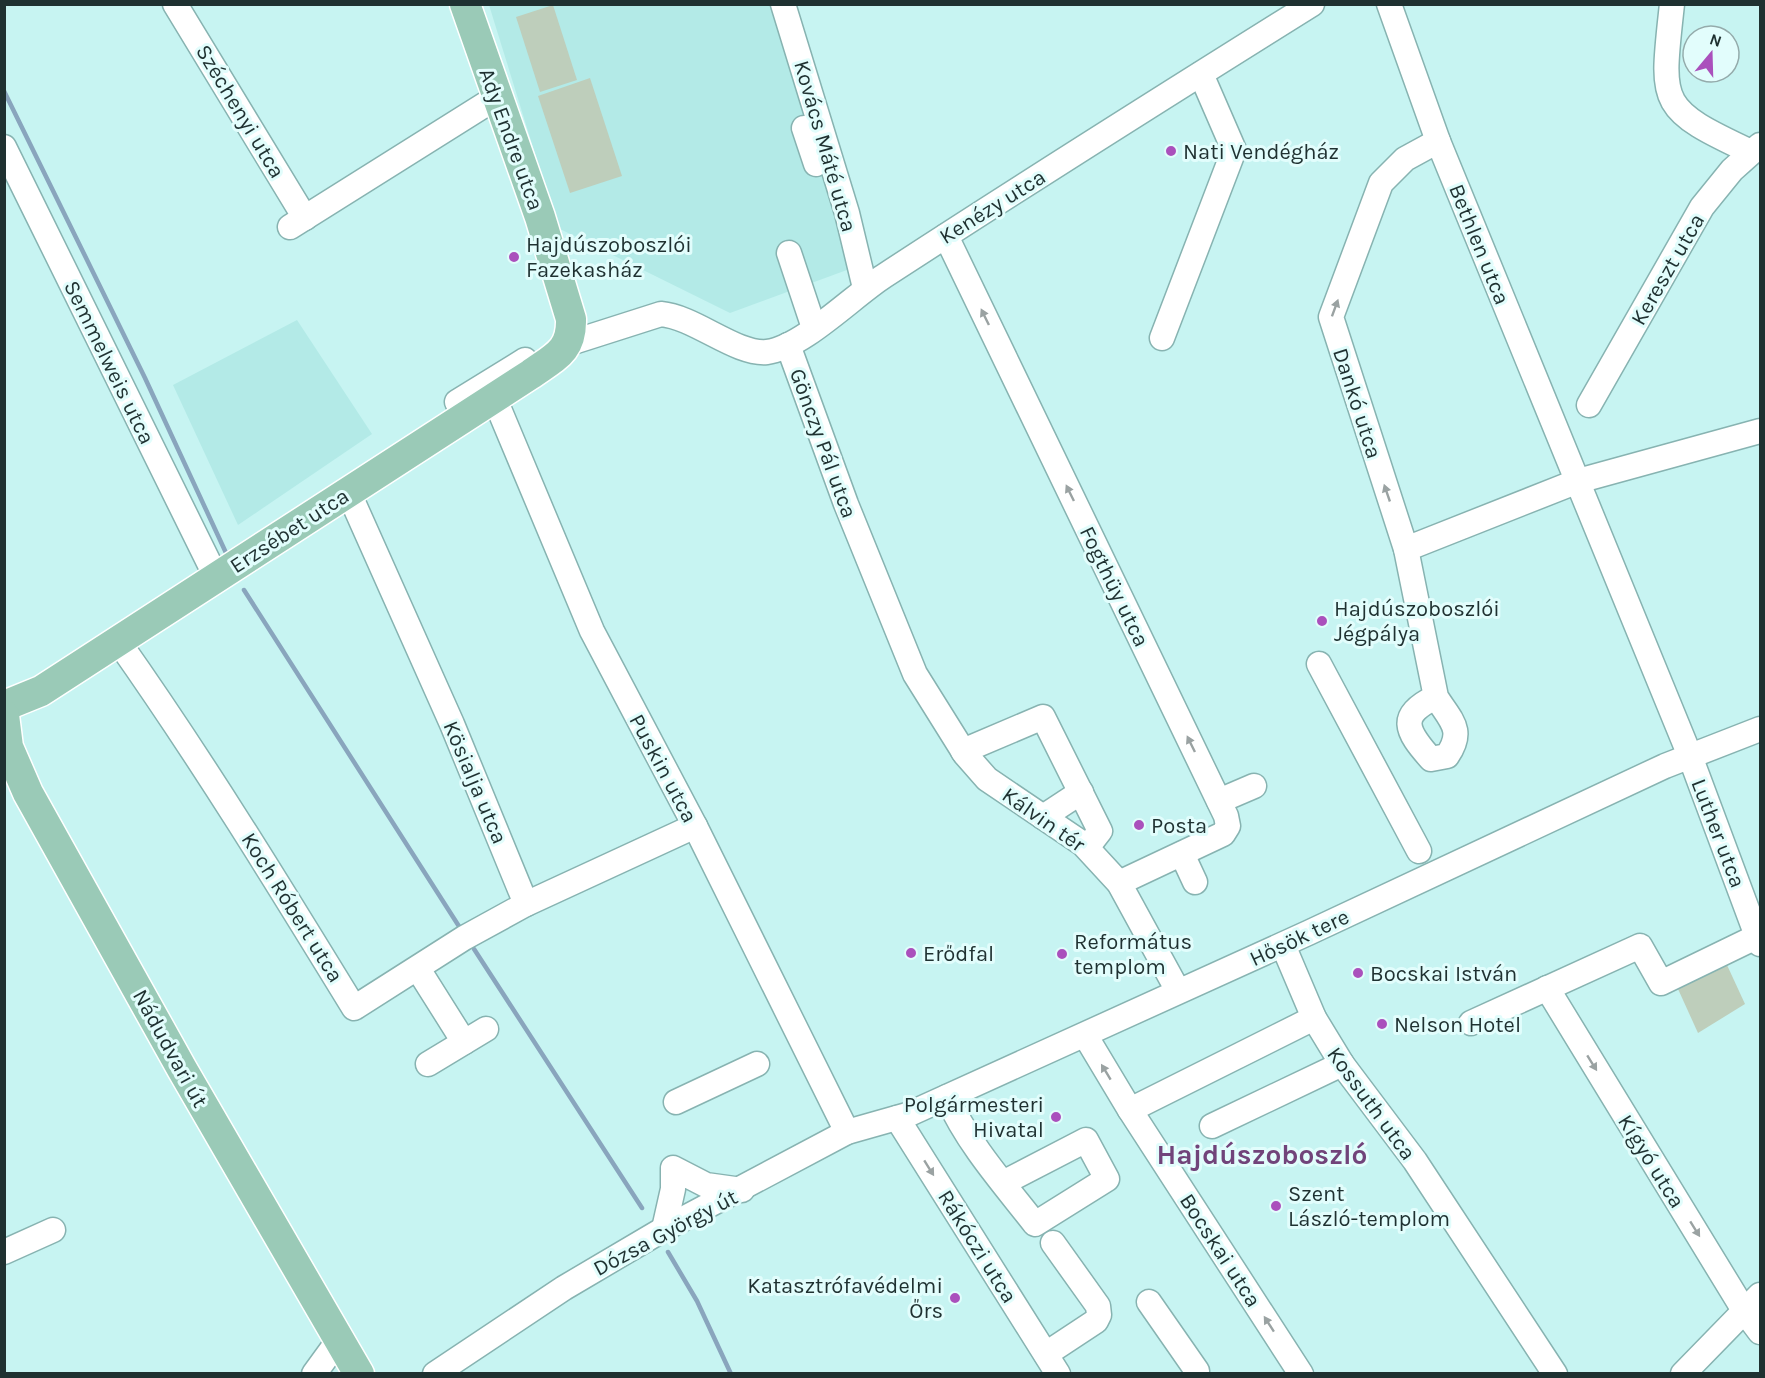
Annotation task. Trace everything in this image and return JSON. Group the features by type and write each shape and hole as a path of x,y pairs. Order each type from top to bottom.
{"main road":[{"name":"Ady Endre utca","path":"465,4 540,217 571,318 571,333 567,344"},
{"name":"Erzsébet utca","path":"4,706 41,691 531,374 559,355 567,344"},
{"name":"Nádudvari út","path":"4,715 6,749 28,793 358,1374"}],"street":[{"name":"Széchenyi utca","path":"175,4 298,223 497,97"},
{"name":"Kovács Máté utca","path":"783,4 847,213 862,291"},
{"name":"Kenézy utca","path":"788,345 862,291 946,236 1312,4"},
{"name":"Bethlen utca","path":"1389,4 1438,141 1690,756"},
{"path":"1672,4 1667,53 1669,96 1686,119 1756,149"},
{"path":"1162,338 1234,150 1201,74"},
{"path":"804,129 862,291"},
{"name":"Dankó utca","path":"1436,697 1406,549 1331,317 1381,183 1406,159 1438,141"},
{"name":"Semmelweis utca","path":"4,147 216,578"},
{"name":"Kereszt utca","path":"1589,405 1702,207 1718,185 1756,149"},
{"name":"Fogthüy utca","path":"946,236 1218,799 1228,826 1223,834 1119,883"},
{"path":"789,254 814,328"},
{"name":"Gönczy Pál utca","path":"567,344 661,314 675,316 751,350 767,352 788,345 846,504 915,674 963,751"},
{"path":"465,416 457,402 525,360 531,374"},
{"name":"Puskin utca","path":"494,398 592,631 695,826 847,1132"},
{"path":"1406,549 1578,482 1761,431"},
{"name":"Kösialja utca","path":"348,491 452,724 526,904"},
{"name":"Koch Róbert utca","path":"118,640 176,723 245,830 354,1008 465,938 526,904"},
{"path":"1318,664 1419,851"},
{"path":"963,751 1043,717 1100,831 1093,840"},
{"name":"Hősök tere","path":"902,1117 1283,945 1690,756 1761,729"},
{"name":"Kálvin tér","path":"963,751 987,779 1083,844 1119,883 1178,991"},
{"name":"Luther utca","path":"1690,756 1759,940"},
{"path":"1218,799 1254,786"},
{"path":"1042,817 1081,792"},
{"path":"526,904 695,826"},
{"path":"1182,854 1196,882"},
{"path":"1471,1023 1640,946 1661,983 1759,940"},
{"name":"Kossuth utca","path":"1283,945 1314,1018 1342,1064 1415,1161 1555,1374"},
{"path":"418,969 464,1042"},
{"name":"Kígyó utca","path":"1547,988 1753,1303 1761,1332"},
{"path":"1130,1110 1314,1018"},
{"path":"428,1064 486,1029"},
{"name":"Bocskai utca","path":"1084,1035 1301,1374"},
{"path":"676,1102 757,1064"},
{"path":"1212,1126 1342,1064"},
{"path":"947,1097 972,1142 1003,1183"},
{"name":"Dózsa György út","path":"435,1374 564,1288 664,1229 742,1190 847,1132 902,1117"},
{"name":"Rákóczi utca","path":"902,1117 1052,1364"},
{"path":"664,1229 673,1189 673,1168 706,1185 742,1190"},
{"path":"4,1252 52,1230"},
{"path":"1052,1364 1096,1321 1099,1315 1098,1306 1053,1243"},
{"path":"1149,1302 1201,1369"},
{"path":"1683,1374 1753,1303"},
{"path":"314,1374 338,1341"}],"shaded area":[{"path":"489,5 775,5 855,267 730,313 558,228"},
{"path":"297,320 372,434 238,525 173,385"}],"green space":[{"path":"553,5 577,80 540,92 516,17"},
{"path":"590,78 622,176 570,193 538,96"},
{"path":"1727,965 1745,1004 1698,1033 1678,989"}],"waterway":[{"path":"4,91 145,378 227,555"},
{"path":"244,590 462,931"},
{"path":"474,949 642,1208"},
{"path":"668,1252 697,1301 731,1374"}],"place":[{"name":"Nati Vendégház","path":"1171,151"},
{"name":"Hajdúszoboszlói Fazekasház","path":"514,257"},
{"name":"Hajdúszoboszlói Jégpálya","path":"1322,621"},
{"name":"Posta","path":"1139,825"},
{"name":"Erődfal","path":"911,953"},
{"name":"Református templom","path":"1062,954"},
{"name":"Bocskai István","path":"1358,973"},
{"name":"Nelson Hotel","path":"1382,1024"},
{"name":"Polgármesteri Hivatal","path":"1056,1117"},
{"name":"Szent László-templom","path":"1276,1206"},
{"name":"Katasztrófavédelmi Őrs","path":"955,1298"}],"district":[{"name":"Hajdúszoboszló","path":"1262,1154"}]}
